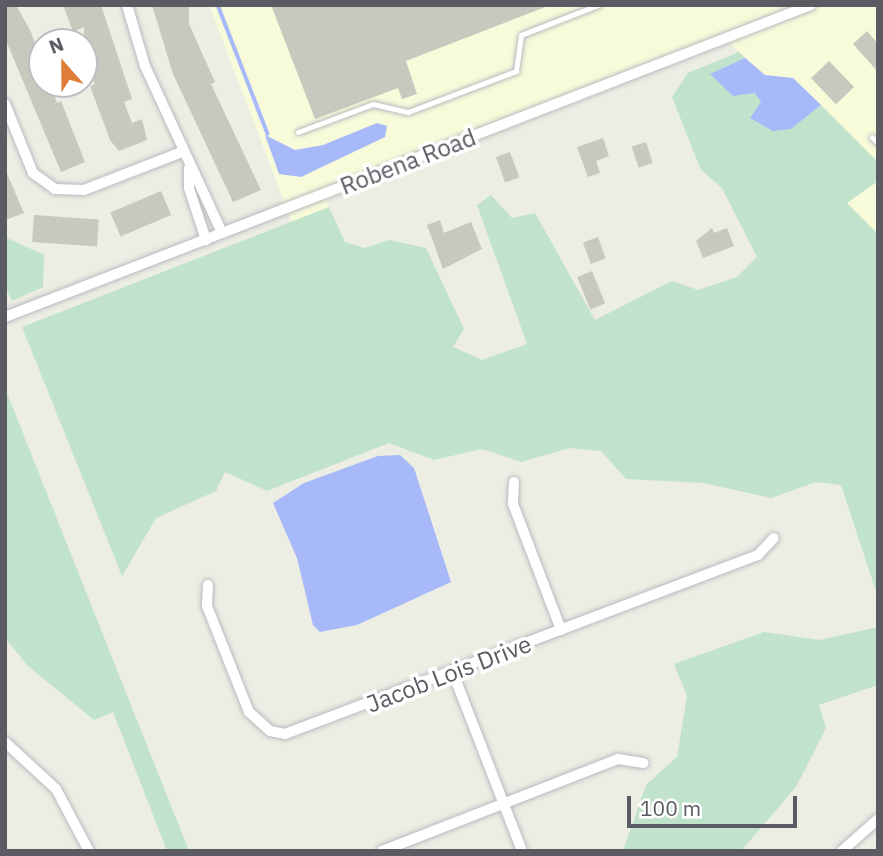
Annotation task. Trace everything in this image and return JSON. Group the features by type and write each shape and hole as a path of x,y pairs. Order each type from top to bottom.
{"street":[{"path":"127,5 145,66 188,168 222,233"},
{"name":"Robena Road","path":"5,317 811,5"},
{"path":"5,104 33,173 55,189 84,190 181,152"},
{"path":"188,168 189,188 206,240"},
{"path":"514,482 513,504 561,630"},
{"name":"Jacob Lois Drive","path":"208,585 207,606 249,712 270,731 300,732 758,555 774,538"},
{"path":"453,673 522,851"},
{"path":"5,742 56,789 89,851"},
{"path":"383,851 618,759 644,763"},
{"path":"842,851 878,819"}],"lane":[{"path":"298,132 373,104 408,112 516,71 521,35 598,5"},
{"path":"872,137 878,143"}],"shaded area":[{"path":"209,5 878,5 878,162 793,79 765,75 729,43 326,200 329,207 292,222"},
{"path":"739,52 745,58 711,74 755,93 761,102 751,118 791,129 821,105 878,162 878,181 847,203 878,234 878,597 841,485 816,482 771,498 704,483 626,479 601,451 570,448 521,462 482,449 434,460 389,443 267,491 225,472 216,491 156,518 122,576 22,327 329,207 345,242 365,248 389,240 426,248 464,329 453,347 482,360 527,344 477,205 491,195 512,218 535,213 595,320 672,281 698,290 737,277 757,257 722,188 701,170 672,97 688,73"},
{"path":"878,181 878,234 877,234 847,203"},
{"path":"5,237 44,255 43,287 12,301 5,285"},
{"path":"5,388 189,851 167,851 113,712 94,720 28,666 5,638"},
{"path":"878,627 878,685 819,705 826,728 796,787 741,851 623,851 646,785 677,757 687,696 674,664 764,632 820,640"}],"water":[{"path":"745,58 765,75 793,78 821,105 791,129 773,131 750,118 761,102 755,93 733,96 710,74"},
{"path":"377,123 387,126 385,137 301,177 279,174 265,135 295,150 323,145"},
{"path":"400,455 414,468 451,582 357,625 320,632 313,625 297,558 273,503 304,483 378,456"}],"building":[{"path":"5,5 16,5 29,28 28,93 5,38"},
{"path":"63,5 101,5 132,99 124,102 132,123 142,119 147,140 119,151 110,140 94,98 98,98 98,28 72,28"},
{"path":"152,5 189,5 189,24 215,82 211,84 261,190 233,202 173,74"},
{"path":"271,5 548,6 406,61 417,94 402,99 398,88 315,119"},
{"path":"867,31 878,44 878,72 853,44"},
{"path":"829,61 854,87 836,104 811,78"},
{"path":"30,98 55,98 57,103 61,101 85,162 61,172"},
{"path":"603,138 609,156 596,161 600,173 588,177 577,147"},
{"path":"646,142 653,163 639,168 632,147"},
{"path":"510,152 519,177 505,183 496,157"},
{"path":"5,169 24,213 5,220"},
{"path":"161,191 171,215 121,236 110,212"},
{"path":"34,215 99,220 97,246 32,242"},
{"path":"440,220 444,233 471,222 482,249 443,269 427,225"},
{"path":"712,228 714,233 727,228 734,246 703,258 696,241"},
{"path":"598,237 606,259 591,264 583,242"},
{"path":"592,271 605,303 590,309 577,277"}],"waterway":[{"path":"218,5 268,134"}]}
